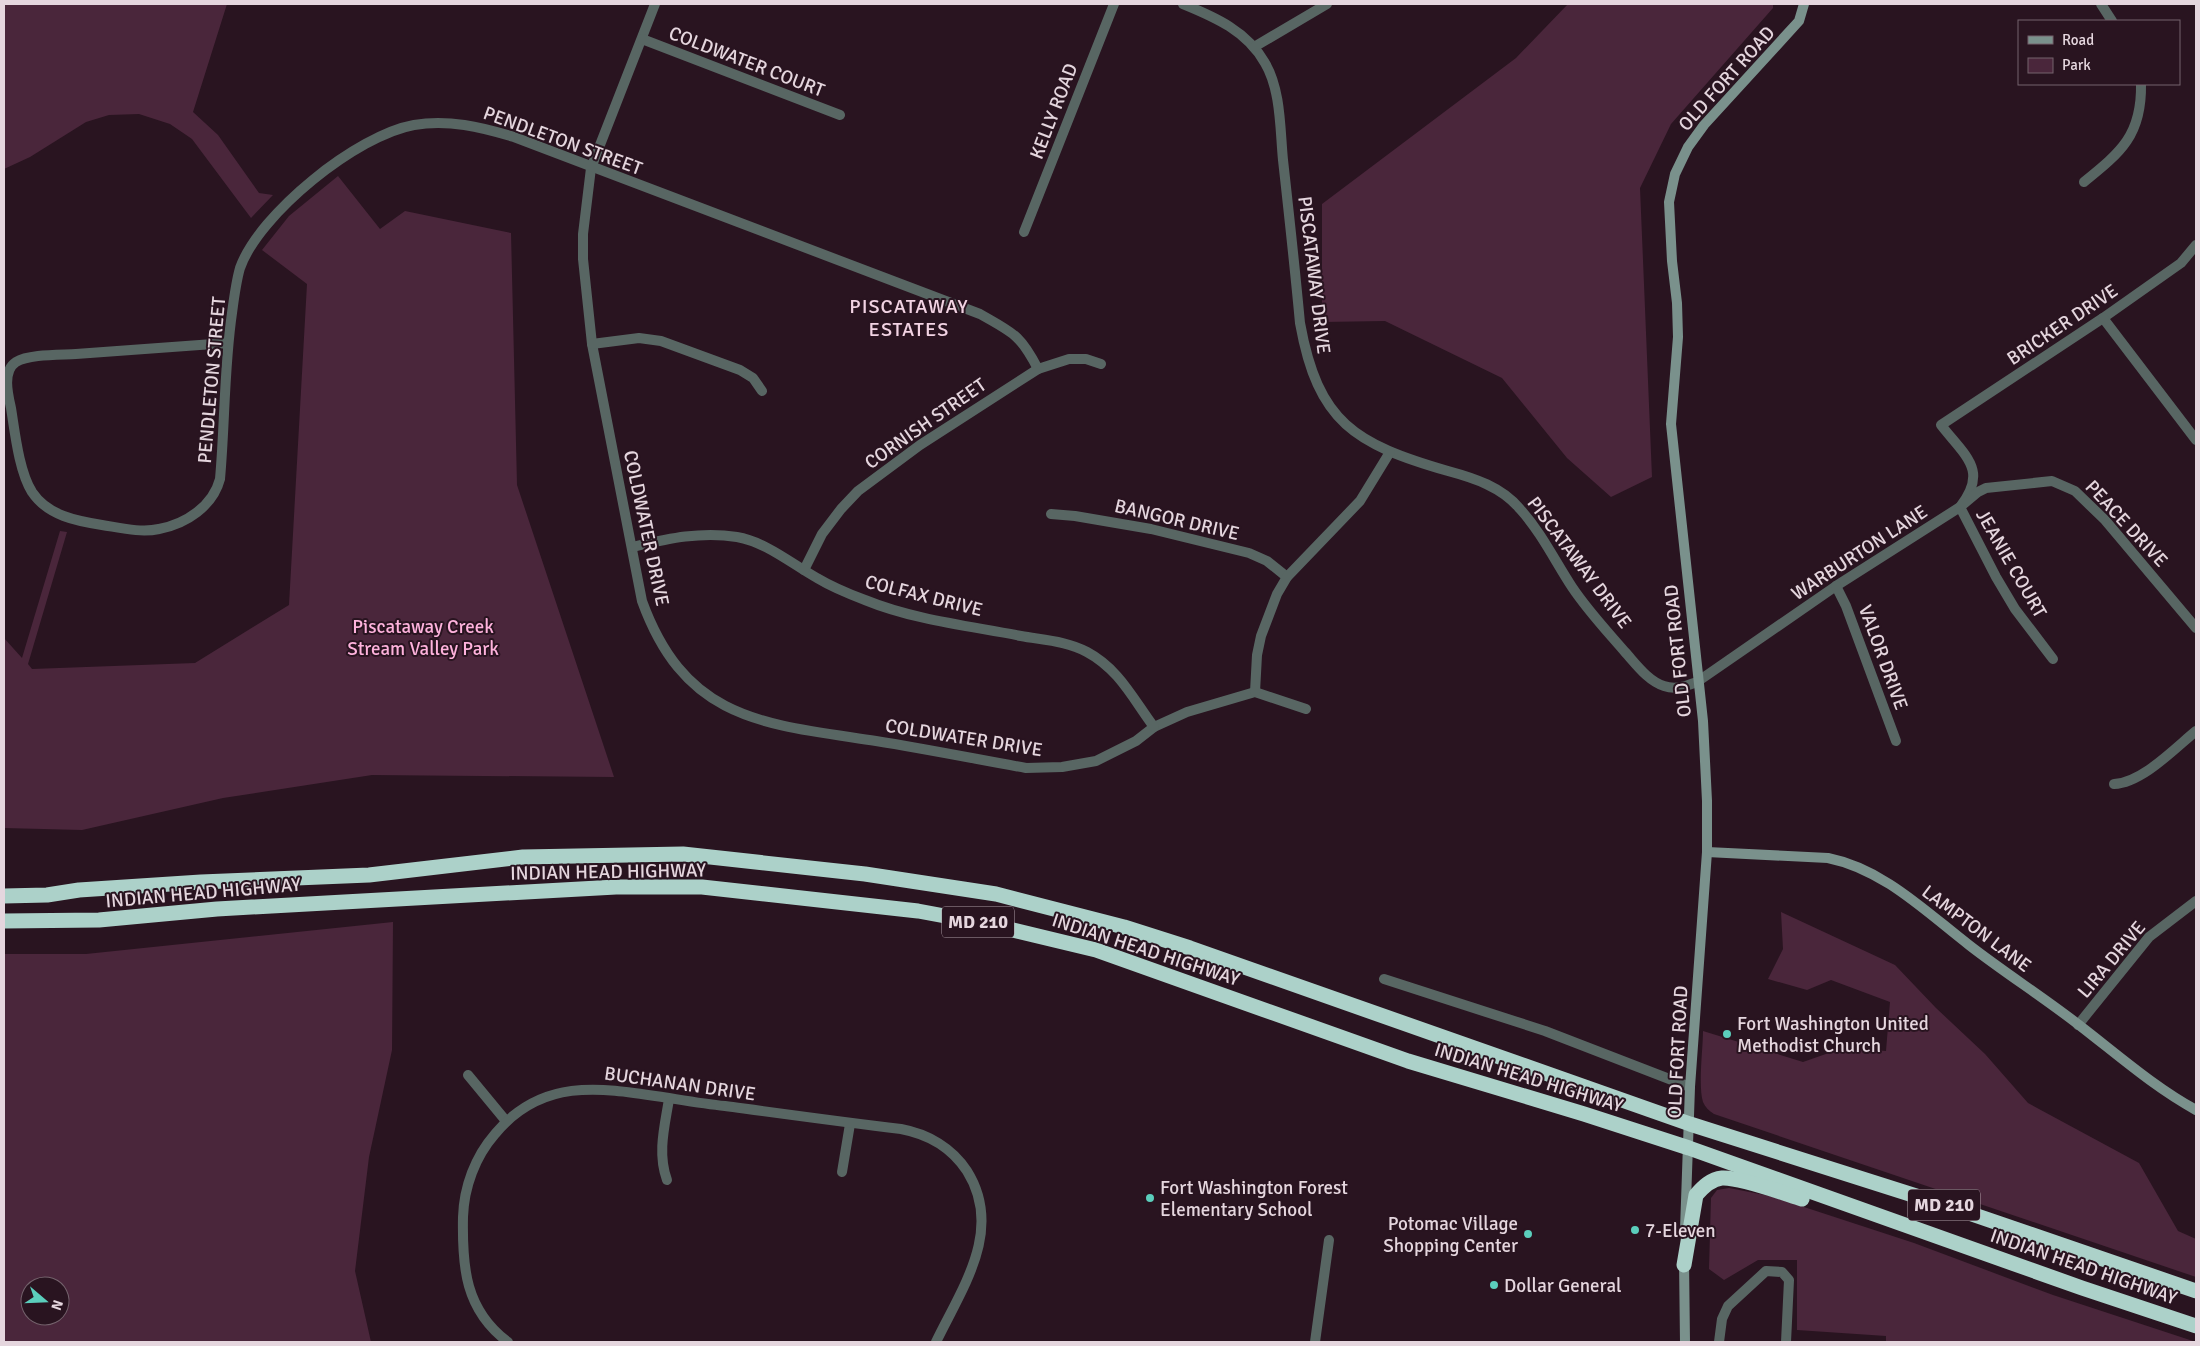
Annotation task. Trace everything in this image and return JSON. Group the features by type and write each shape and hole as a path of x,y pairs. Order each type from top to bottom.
{"highway":[{"name":"INDIAN HEAD HIGHWAY","path":"4,896 47,895 79,890 201,882 369,875 523,857 683,854 865,874 996,894 1124,927 1384,1015 1510,1062 1690,1124 1957,1209 2196,1291"},
{"name":"INDIAN HEAD HIGHWAY","path":"4,921 99,920 217,909 616,887 702,887 918,911 1006,928 1096,950 1408,1061 1689,1148 1906,1226 2196,1326"},
{"path":"1684,1265 1696,1195 1705,1186 1723,1178 1764,1186 1826,1207 1906,1226"}],"main road":[{"name":"OLD FORT ROAD","path":"1685,1342 1684,1265 1690,1087 1707,852 1706,760 1671,424 1678,337 1669,202 1675,174 1688,147 1704,125 1799,21 1804,4"},
{"name":"LAMPTON LANE","path":"1707,852 1828,858 1860,867 1895,888 2146,1078 2196,1110"}],"street":[{"name":"COLDWATER DRIVE","path":"655,4 591,168 583,234 583,259 592,344 642,601 659,640 669,657 687,679 723,706 741,714 783,727 1026,768 1062,767 1096,761 1117,752 1154,727 1201,707 1255,692"},
{"name":"KELLY ROAD","path":"1024,232 1114,4"},
{"name":"PISCATAWAY DRIVE","path":"1183,4 1225,23 1254,47 1270,73 1275,93 1300,323 1310,369 1319,390 1334,414 1356,434 1390,452 1475,478 1510,498 1533,524 1588,610 1643,672 1655,682 1671,688 1683,688 1697,682"},
{"path":"1254,47 1327,4"},
{"path":"2101,4 2111,20"},
{"name":"COLDWATER COURT","path":"642,39 840,115"},
{"path":"2084,182 2114,157 2125,144 2138,116 2141,85"},
{"name":"PENDLETON STREET","path":"227,343 50,356 17,361 11,366 8,373 8,392 17,443 26,479 33,493 53,511 75,520 138,530 159,529 182,522 210,500 218,485 227,343 240,268 248,252 266,224 309,184 380,137 412,125 432,123 462,124 514,137 591,168 980,314 1010,331 1022,341 1038,370"},
{"name":"BRICKER DRIVE","path":"1941,424 2103,318 2181,263 2196,245"},
{"path":"2103,318 2196,440"},
{"path":"592,344 639,338 661,341 740,370 753,378 762,391"},
{"name":"CORNISH STREET","path":"804,570 822,534 841,508 858,491 928,440 1038,370 1069,358 1086,358 1101,364"},
{"name":"WARBURTON LANE","path":"1697,682 1836,586 1960,507 1975,482 1974,470 1941,424"},
{"path":"1306,709 1255,692 1257,655 1261,636 1271,608 1287,577 1360,501 1390,452"},
{"name":"PEACE DRIVE","path":"1960,507 1986,488 2041,480 2052,481 2069,487 2105,520 2196,628"},
{"name":"JEANIE COURT","path":"1960,507 1996,577 2016,610 2053,659"},
{"name":"BANGOR DRIVE","path":"1051,514 1075,516 1151,529 1249,553 1267,561 1287,577"},
{"name":"COLFAX DRIVE","path":"632,548 691,535 725,535 739,538 763,546 852,595 893,609 923,617 1074,646 1106,663 1116,673 1154,727"},
{"name":"VALOR DRIVE","path":"1836,586 1846,606 1896,740"},
{"path":"2114,784 2122,784 2146,772 2196,731"},
{"name":"LIRA DRIVE","path":"2078,1025 2149,937 2196,901"},
{"path":"1384,979 1545,1030 1690,1087"},
{"path":"468,1075 506,1121"},
{"name":"BUCHANAN DRIVE","path":"508,1342 488,1324 476,1306 468,1286 463,1232 465,1195 470,1178 486,1144 506,1121 525,1106 534,1102 583,1088 624,1091 850,1124 901,1129 928,1137 954,1155 964,1166 977,1191 981,1203 983,1221 977,1254 936,1342"},
{"path":"667,1180 662,1163 662,1149 670,1098"},
{"path":"842,1172 850,1124"},
{"path":"1315,1342 1329,1240"},
{"path":"1719,1342 1722,1319 1728,1306 1766,1271 1771,1270 1782,1272 1788,1280 1786,1342"}],"green space":[{"path":"4,4 227,4 193,112 218,135 259,193 273,195 251,218 192,139 170,124 139,114 109,115 86,122 30,157 4,169"},
{"path":"1568,4 1773,4 1773,8 1671,124 1640,188 1652,477 1611,497 1567,458 1502,378 1385,321 1322,322 1322,204 1516,58"},
{"name":"Piscataway Creek Stream Valley Park","path":"338,176 380,229 405,211 511,233 517,485 614,777 372,775 223,798 82,830 4,828 4,638 22,658 60,531 67,532 28,664 32,669 195,663 289,605 307,284 262,250 289,216"},
{"path":"1781,912 1895,965 1936,1008 1985,1054 2028,1103 2139,1163 2178,1231 2196,1239 2196,1277 1714,1114 1709,1110 1703,1102 1701,1087 1703,1031 1803,1062 1843,1048 1886,1051 1890,1002 1831,980 1807,990 1768,979 1783,949"},
{"path":"393,922 392,1050 369,1157 355,1271 371,1342 4,1342 4,954 86,954"},
{"path":"1729,1188 1770,1196 1914,1243 2053,1295 2196,1342 1886,1342 1886,1336 1797,1330 1797,1260 1758,1260 1724,1280 1709,1269 1711,1198 1717,1190"}],"place":[{"name":"Fort Washington United Methodist Church","path":"1727,1034"},
{"name":"Fort Washington Forest Elementary School","path":"1150,1198"},
{"name":"7-Eleven","path":"1635,1230"},
{"name":"Potomac Village Shopping Center","path":"1528,1234"},
{"name":"Dollar General","path":"1494,1285"}],"district":[{"name":"PISCATAWAY ESTATES","path":"909,318"}]}
